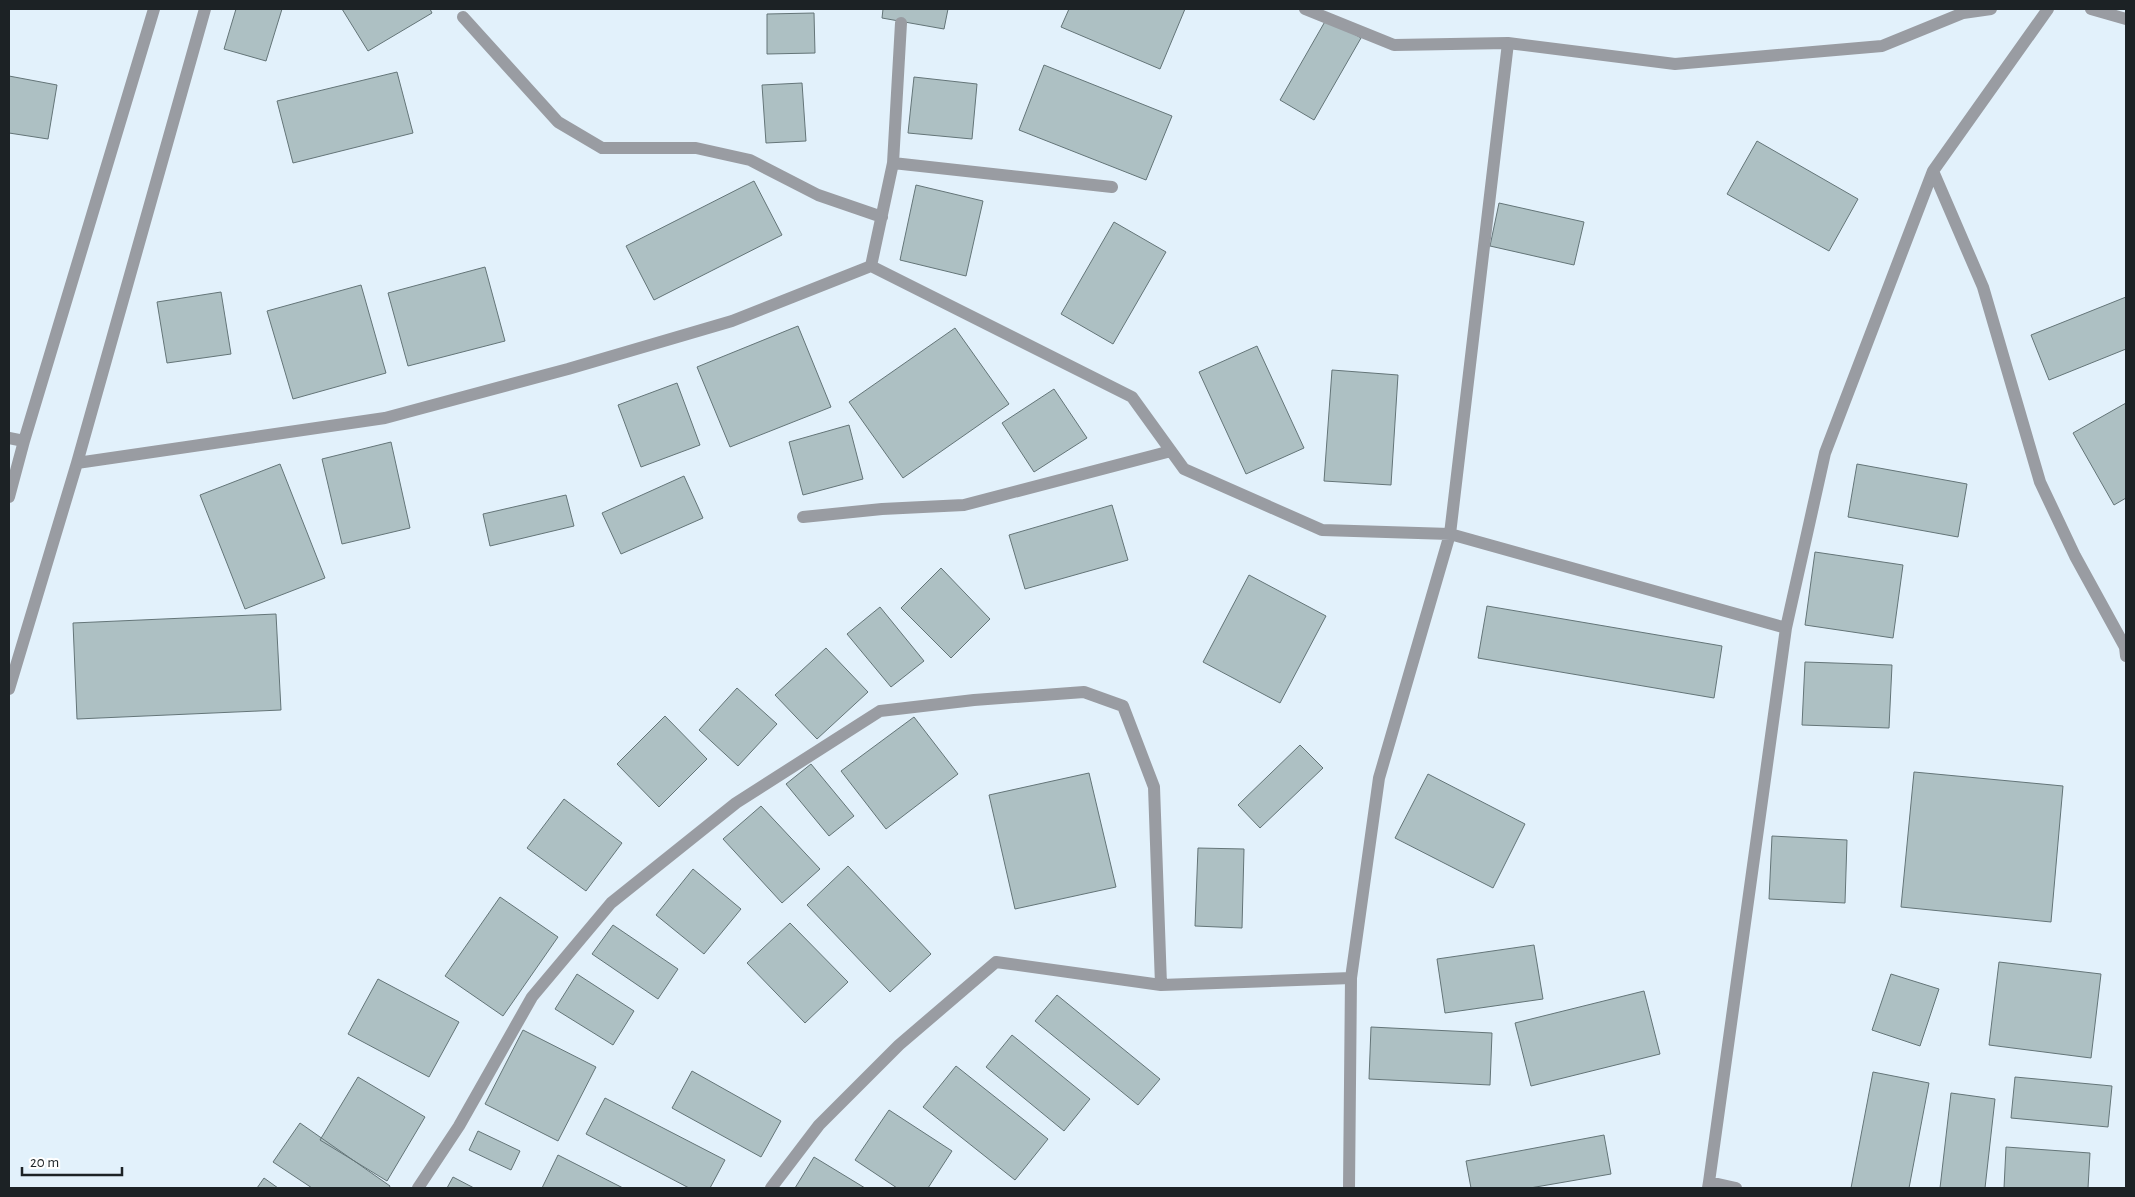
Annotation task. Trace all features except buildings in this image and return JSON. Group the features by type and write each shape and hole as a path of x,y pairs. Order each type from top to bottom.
{"street":[{"path":"9,496 154,9"},
{"path":"9,689 77,463 205,9"},
{"path":"1305,9 1394,45 1508,43 1675,64 1882,46 1963,13 1991,9"},
{"path":"1736,1188 1708,1185 1786,628 1825,453 1933,171 2048,9"},
{"path":"2090,9 2126,19"},
{"path":"463,17 558,122 602,148 696,148 750,160 818,196 882,218"},
{"path":"871,266 893,163 901,23"},
{"path":"1349,1188 1351,978 1379,778 1450,534 1508,43"},
{"path":"893,163 1112,187"},
{"path":"1933,171 1983,287 2040,482 2075,556 2125,646 2126,656"},
{"path":"77,463 385,418 568,369 732,321 871,266 1132,397 1184,469 1322,530 1450,534 1786,628"},
{"path":"9,438 24,441"},
{"path":"803,517 882,509 964,505 1171,451"},
{"path":"418,1188 459,1126 532,997 611,903 736,803 880,710 974,700 1084,692 1123,706 1154,787 1161,985"},
{"path":"771,1188 819,1125 899,1045 996,962 1161,985 1351,978"}]}
